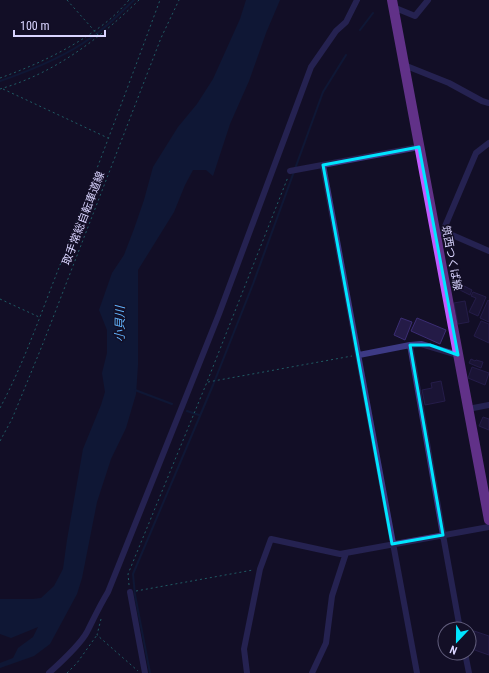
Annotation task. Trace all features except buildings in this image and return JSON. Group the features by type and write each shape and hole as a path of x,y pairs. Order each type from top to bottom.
{"main road":[{"name":"筑西つくば線","path":"392,3 419,148 440,234 458,355 489,520"}],"street":[{"path":"49,673 59,665 87,633 108,592 219,314 311,67 336,31 346,22 357,0"},
{"path":"392,3 415,16 428,0"},
{"path":"404,65 449,83 482,101 489,103"},
{"path":"489,143 476,153 440,234 489,251"},
{"path":"294,170 419,148"},
{"path":"323,165 417,673"},
{"path":"359,355 410,344 430,346 458,355"},
{"path":"410,344 459,621"},
{"path":"468,409 489,405"},
{"path":"247,673 244,649 260,569 271,539 340,554 489,527"},
{"path":"312,673 326,643 332,596 346,553"},
{"path":"130,592 144,673"},
{"path":"466,661 468,673"}],"path":[{"path":"67,0 100,36"},
{"path":"0,78 50,58 111,19 129,0"},
{"path":"1,88 30,79 64,61 100,36 139,0"},
{"path":"0,408 13,383 39,317 109,138 160,0"},
{"name":"取手常総自転車道線","path":"0,441 12,419 44,341 161,38 179,0"},
{"path":"1,88 109,138"},
{"path":"130,592 128,574 294,170"},
{"path":"0,299 39,317"},
{"path":"207,382 359,355"},
{"path":"138,591 260,569"},
{"path":"67,673 97,635 102,615"},
{"path":"97,635 140,673"}],"highlighted area":[{"path":"419,147 458,355 430,345 410,345 443,535 392,544 323,165"}],"water":[{"name":"小貝川","path":"246,0 280,0 266,33 249,81 230,124 213,176 206,170 193,170 174,212 138,270 138,365 136,394 126,428 111,459 97,502 82,578 77,594 50,644 34,656 0,668 0,663 13,658 18,648 33,637 38,627 11,638 0,634 0,599 41,598 54,586 63,569 83,449 105,392 102,373 107,353 107,330 99,310 112,273 124,255 144,200 153,167 178,127 197,104 213,79 240,19"}],"waterway":[{"path":"0,81 36,68 71,51 103,29 134,0"},
{"path":"360,30 373,13"},
{"path":"150,673 135,595 133,574 213,385 253,284 323,92 346,55"},
{"path":"135,390 172,404"},
{"path":"187,411 199,415"}]}
